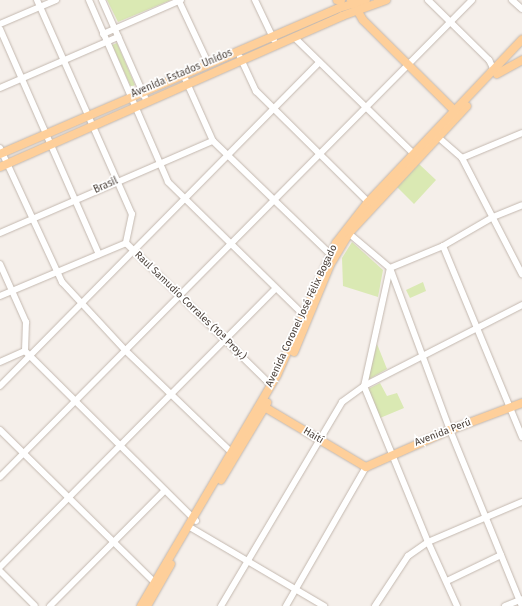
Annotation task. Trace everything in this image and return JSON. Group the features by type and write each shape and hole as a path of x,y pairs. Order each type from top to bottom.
{"main road":[{"name":"Avenida Estados Unidos","path":"4,165 342,16 353,6 366,0"},
{"name":"Avenida Estados Unidos","path":"1,152 272,36 338,2 353,6 386,0"},
{"path":"338,2 342,16"},
{"path":"353,6 407,65 454,110 453,120"},
{"name":"Avenida Coronel José Félix Bogado","path":"263,406 271,385 332,256 347,231 368,202 454,110 512,54 522,40"},
{"path":"512,54 518,56 522,60"},
{"name":"Avenida Coronel José Félix Bogado","path":"347,231 496,75 522,60"},
{"name":"Avenida Coronel José Félix Bogado","path":"141,606 156,584 263,406 301,337 332,256"},
{"name":"Avenida Perú","path":"366,467 392,454 450,430 522,403"},
{"name":"Haití","path":"263,406 366,467"},
{"name":"Avenida Coronel José Félix Bogado","path":"148,606 156,584"}],"street":[{"name":"Raul Samudio Corrales (10ª Proy.)","path":"37,0 133,217 126,243 271,385"},
{"path":"0,24 56,0"},
{"path":"89,0 168,182 304,315"},
{"path":"102,0 147,102"},
{"path":"103,34 180,0 208,63"},
{"path":"255,0 276,45"},
{"path":"428,0 490,62 492,70 487,78"},
{"path":"0,477 472,0"},
{"path":"512,0 522,10"},
{"path":"0,29 99,254"},
{"path":"0,88 118,36"},
{"path":"294,37 365,108 414,154"},
{"path":"237,51 256,91 368,202"},
{"path":"0,386 28,354 82,305 135,252 320,62"},
{"path":"183,74 213,141 332,256"},
{"path":"462,158 522,133"},
{"path":"438,137 462,158 522,274"},
{"name":"Brasil","path":"0,233 159,163 213,141"},
{"path":"1,152 4,165 32,219 56,273 82,305 125,350 233,454"},
{"path":"390,268 443,246 493,217 522,205"},
{"path":"347,231 390,268 450,430 521,602 505,606"},
{"path":"0,296 126,243"},
{"path":"443,246 522,437"},
{"path":"0,264 26,322 28,354 120,447 195,519"},
{"path":"390,268 364,386 428,542 458,606"},
{"path":"0,567 68,497 172,395 276,288"},
{"path":"221,606 318,439 342,402 364,386 478,329 522,305"},
{"path":"0,362 28,354"},
{"path":"0,430 156,584"},
{"path":"286,606 366,467"},
{"path":"50,606 165,490"},
{"path":"375,606 401,562 428,542 485,516 522,502"},
{"path":"190,528 324,606"},
{"path":"447,581 501,555"},
{"path":"0,571 35,606"}],"green space":[{"path":"107,0 171,0 118,22"},
{"path":"117,43 135,85 131,87 112,45"},
{"path":"419,164 436,180 414,204 397,187"},
{"path":"352,242 383,270 378,297 343,286 342,258"},
{"path":"423,282 426,291 410,298 406,290"},
{"path":"377,344 387,369 369,379 368,378"},
{"path":"380,383 387,396 397,393 404,408 380,418 368,389"}]}
